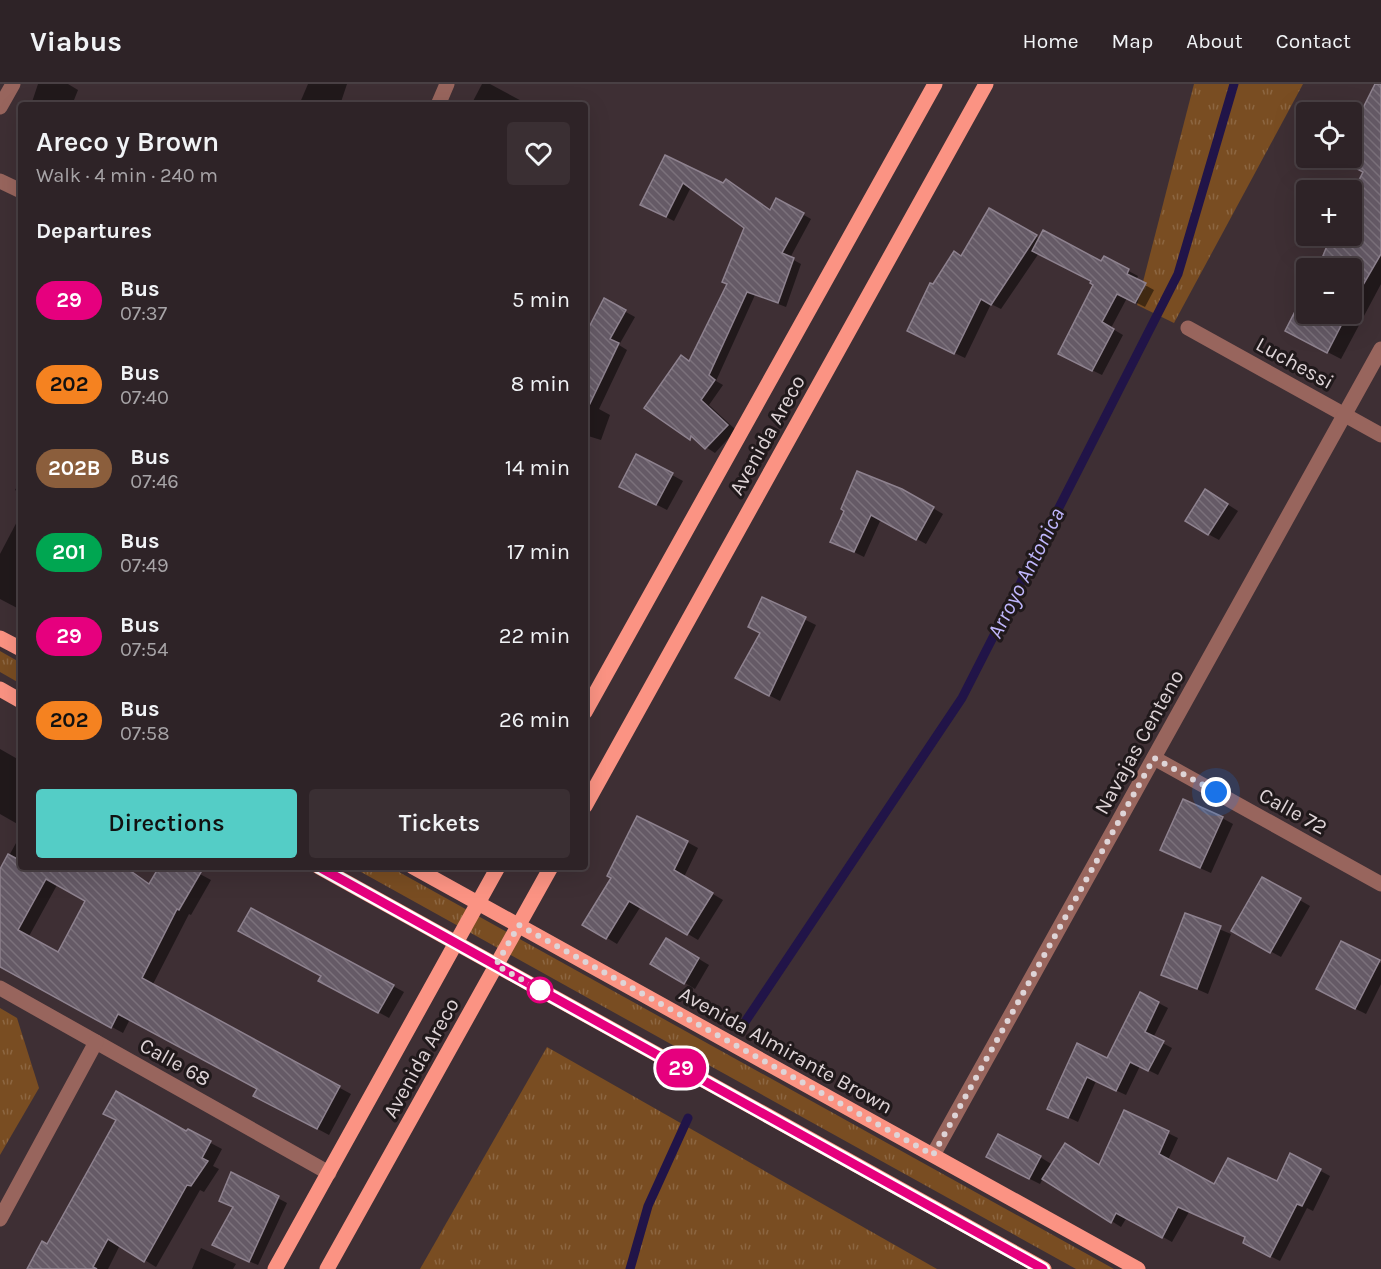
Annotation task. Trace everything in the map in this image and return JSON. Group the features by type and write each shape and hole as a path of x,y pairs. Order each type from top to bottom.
{"main road":[{"name":"Avenida Areco","path":"588,707 935,84"},
{"name":"Avenida Areco","path":"588,801 986,84"},
{"path":"0,638 18,647"},
{"path":"0,689 18,699"},
{"path":"324,870 1044,1269"},
{"name":"Avenida Almirante Brown","path":"418,870 1138,1269"},
{"name":"Avenida Areco","path":"275,1269 496,870"},
{"name":"Avenida Areco","path":"327,1269 549,870"}],"street":[{"path":"0,107 13,84"},
{"path":"439,102 447,84"},
{"path":"0,181 18,190"},
{"name":"Luchessi","path":"1188,328 1381,435"},
{"name":"Navajas Centeno","path":"933,1155 1381,349"},
{"name":"Calle 72","path":"1154,758 1381,884"},
{"name":"Calle 68","path":"0,988 329,1173"},
{"path":"0,1219 96,1042"}],"green space":[{"path":"1194,84 1303,84 1174,323 1137,305"},
{"path":"0,651 18,661 18,682 0,672"},
{"path":"357,870 395,870 1114,1269 1076,1269"},
{"path":"0,1008 17,1018 39,1088 0,1155"},
{"path":"547,1047 937,1269 420,1269"}],"building":[{"path":"1375,84 1381,84 1381,254 1362,287 1362,258 1322,258 1327,246 1362,246 1362,180 1359,180 1363,172 1356,168 1362,168 1362,110"},
{"path":"665,155 723,183 726,179 770,210 776,198 804,213 782,253 794,258 778,303 747,292 709,375 715,380 701,400 728,425 705,449 691,436 690,440 644,408 681,355 689,361 727,284 722,282 744,228 683,183 666,217 640,205"},
{"path":"989,208 1037,235 991,305 981,299 954,354 907,331 930,283 933,284 954,251 961,256"},
{"path":"1043,230 1101,261 1104,256 1129,269 1127,274 1146,283 1135,303 1117,294 1102,322 1114,329 1092,371 1058,354 1093,285 1091,281 1032,251"},
{"path":"604,298 626,310 610,339 619,343 588,408 588,329"},
{"path":"1296,310 1296,324 1342,324 1327,353 1285,331"},
{"path":"636,454 673,473 656,505 619,487"},
{"path":"857,471 902,489 934,507 916,540 871,515 854,552 830,542 844,511 841,509"},
{"path":"1205,489 1228,504 1208,535 1185,521"},
{"path":"762,597 806,617 769,696 735,678 760,633 748,627"},
{"path":"1183,799 1223,817 1200,868 1160,850"},
{"path":"637,816 688,841 674,870 713,893 687,935 629,901 606,939 582,925 611,878 607,876"},
{"path":"8,854 18,859 18,870 129,870 149,884 157,870 202,870 179,910 177,909 142,978 340,1086 317,1129 253,1096 257,1089 118,1014 111,1028 0,967 0,869","holes":["46,879 85,901 58,952 18,930"]},
{"path":"1262,877 1301,898 1270,953 1231,931"},
{"path":"251,908 394,985 378,1013 318,981 321,976 238,931"},
{"path":"1185,913 1221,926 1197,989 1161,975"},
{"path":"666,938 699,958 684,984 650,964"},
{"path":"1341,941 1380,960 1355,1009 1316,989"},
{"path":"1140,992 1159,1002 1145,1032 1164,1041 1148,1071 1130,1062 1116,1091 1087,1077 1068,1118 1047,1109 1077,1043 1107,1058"},
{"path":"116,1091 186,1131 188,1129 211,1141 202,1158 208,1161 191,1186 187,1185 144,1262 108,1239 93,1267 97,1269 27,1269 42,1241 47,1244 116,1120 103,1114"},
{"path":"1124,1110 1169,1131 1159,1154 1214,1184 1228,1158 1277,1181 1290,1153 1321,1169 1302,1206 1297,1204 1270,1257 1243,1243 1245,1237 1178,1207 1162,1238 1116,1213 1111,1223 1042,1179 1065,1143 1099,1165"},
{"path":"998,1134 1041,1156 1029,1179 986,1157"},
{"path":"231,1172 279,1196 249,1262 212,1245 233,1207 219,1201"}],"waterway":[{"name":"Arroyo Antonica","path":"743,1025 962,698 1178,274 1234,84"},
{"name":"Arroyo Antonica","path":"630,1269 648,1206 688,1118"}],"bus line":[{"name":"29","path":"324,870 1043,1269"}],"route":[{"path":"540,990 496,965 519,925 933,1155 1154,758 1216,792"}]}
